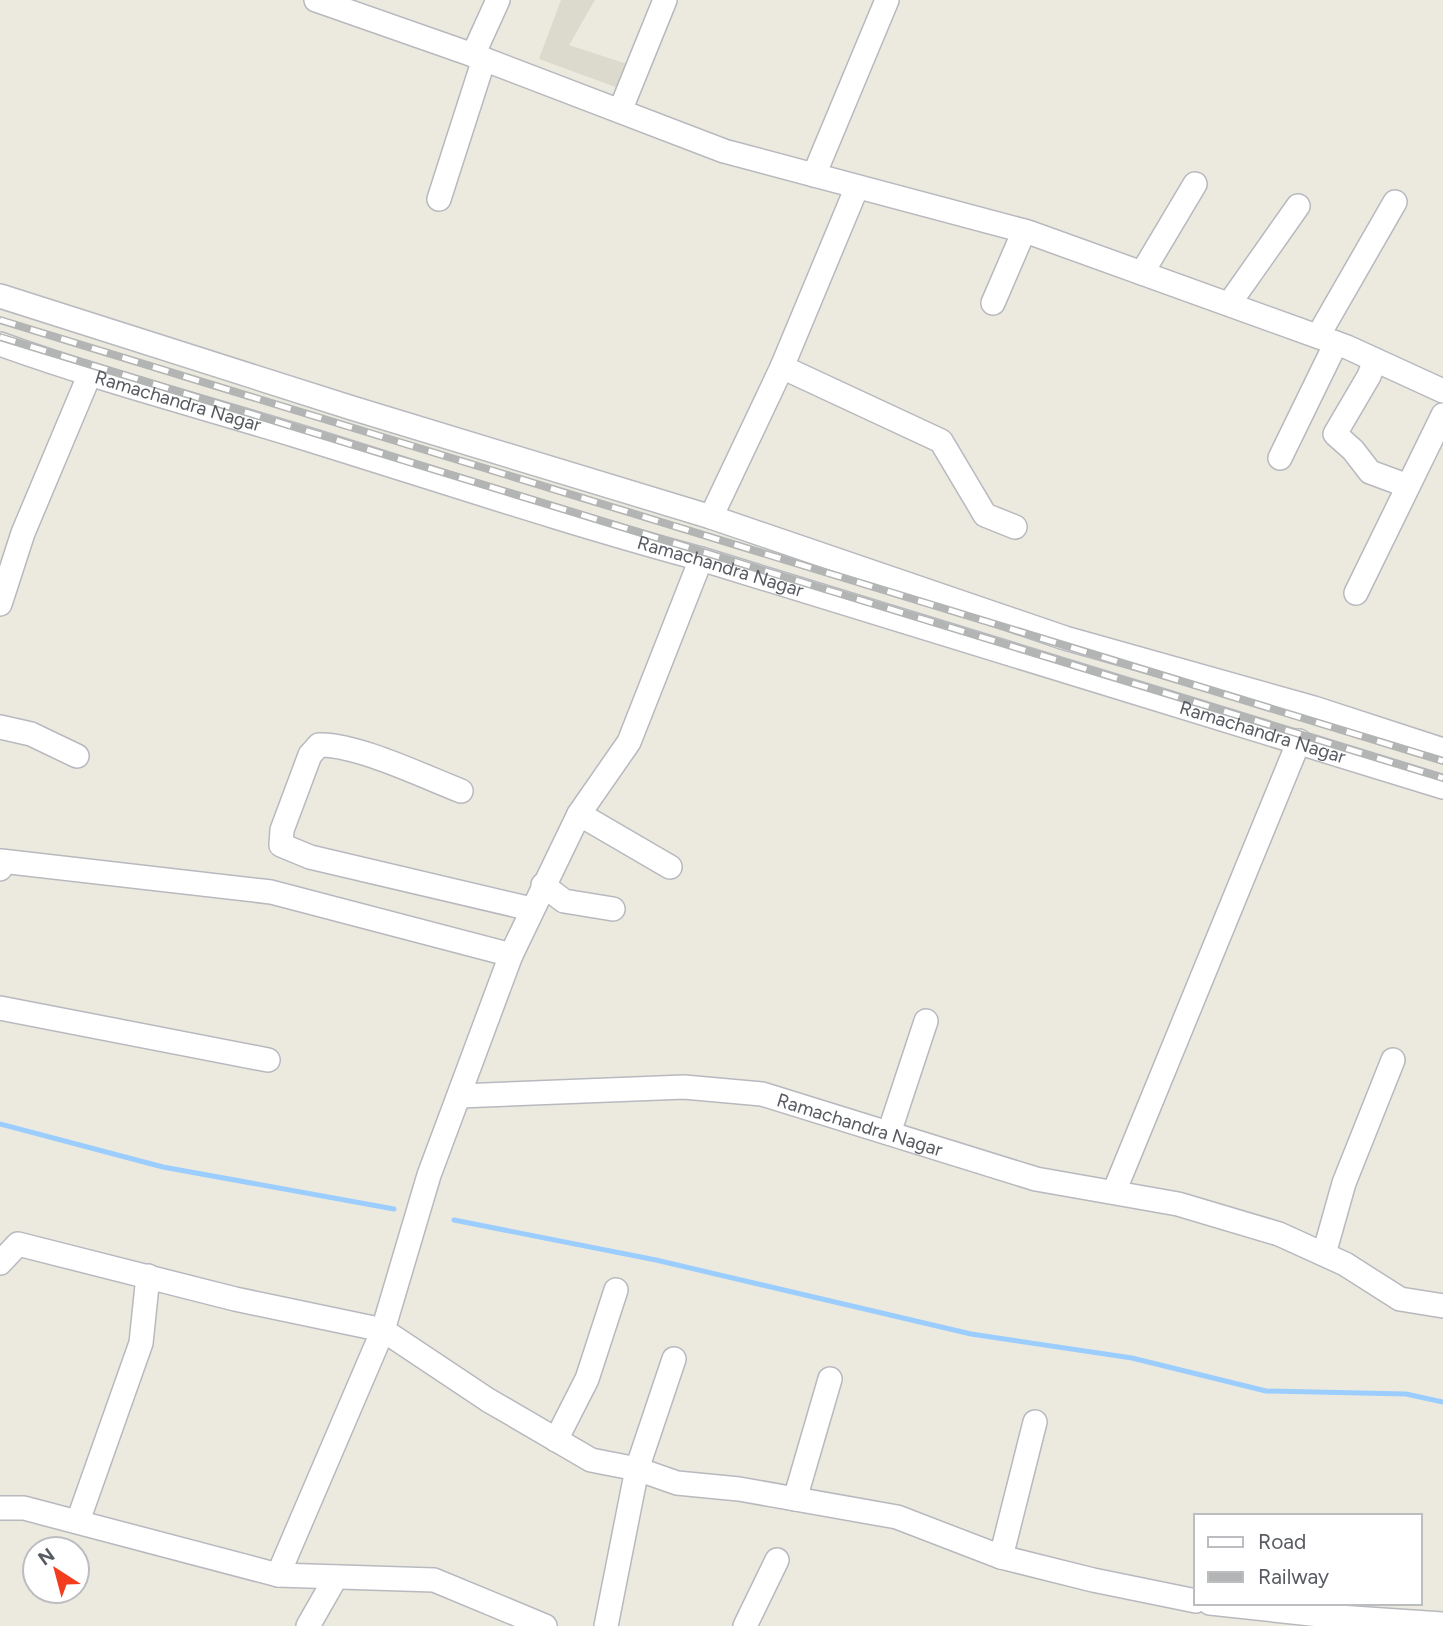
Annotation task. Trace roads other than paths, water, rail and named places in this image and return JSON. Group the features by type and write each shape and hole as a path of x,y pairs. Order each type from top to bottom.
{"street":[{"path":"317,0 378,10 479,57 724,151 1024,231 1327,340 1443,391"},
{"path":"439,199 498,0"},
{"path":"620,111 665,0"},
{"path":"814,175 887,0"},
{"path":"1142,273 1195,184"},
{"path":"711,517 782,367 857,187"},
{"path":"1280,458 1327,340 1395,202"},
{"path":"1228,304 1298,206"},
{"path":"993,303 1024,231"},
{"path":"0,296 352,408 711,517 1065,638 1314,708 1443,750"},
{"name":"Ramachandra Nagar","path":"0,344 89,376 261,425 589,528 701,559 1027,662 1299,741 1443,787"},
{"path":"1375,360 1369,376 1335,434 1353,450 1370,472 1408,486"},
{"path":"782,367 941,441 985,515 1015,527"},
{"path":"0,604 23,533 89,376"},
{"path":"1356,593 1443,415"},
{"path":"278,1575 383,1330 429,1175 511,955 579,814 629,742 701,559"},
{"path":"0,727 31,734 77,756"},
{"path":"1114,1192 1299,741"},
{"path":"461,791 362,754 329,744 318,745 310,755 282,830 281,845 310,857 531,909"},
{"path":"579,814 670,867"},
{"path":"0,869 2,861 271,892 511,955"},
{"path":"543,885 564,901 613,909"},
{"path":"0,1008 268,1060"},
{"path":"889,1133 926,1021"},
{"path":"1324,1254 1344,1183 1393,1060"},
{"name":"Ramachandra Nagar","path":"459,1096 684,1087 762,1094 1037,1179 1178,1204 1279,1234 1324,1254 1400,1299 1443,1306"},
{"path":"0,1263 18,1244 383,1330 488,1400 591,1460 637,1469 677,1483 795,1499 897,1517 1001,1557 1093,1580 1194,1601"},
{"path":"78,1521 141,1343 148,1276"},
{"path":"556,1440 587,1379 616,1290"},
{"path":"606,1626 637,1469 674,1359"},
{"path":"795,1499 830,1380"},
{"path":"1001,1557 1035,1422"},
{"path":"0,1508 24,1508 78,1521 278,1575 434,1580 545,1626"},
{"path":"745,1626 777,1560"},
{"path":"308,1626 336,1577"},
{"path":"1218,1605 1276,1619 1443,1624"}],"waterway":[{"path":"0,1124 163,1167 394,1209"},
{"path":"454,1220 656,1260 971,1334 1132,1358 1266,1391 1406,1394 1443,1402"}],"railway":[{"path":"0,320 1443,761"},
{"path":"0,337 1443,778"}]}
